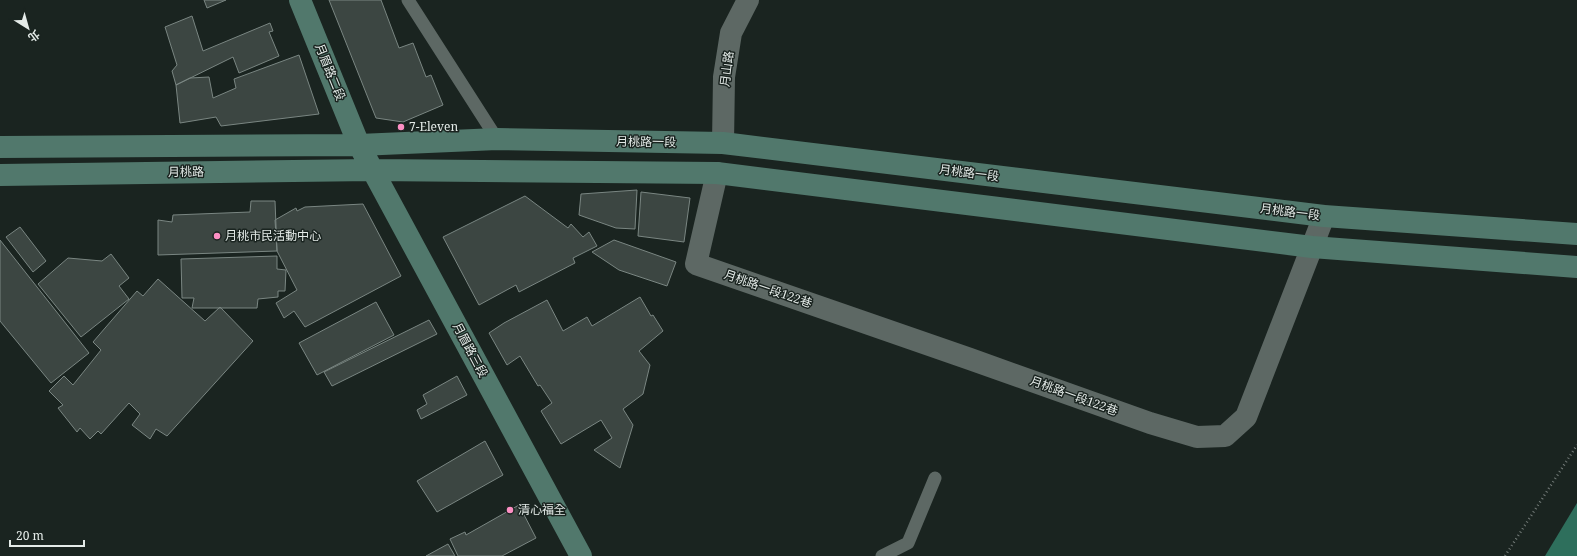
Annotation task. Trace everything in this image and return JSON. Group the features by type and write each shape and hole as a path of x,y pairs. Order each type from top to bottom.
{"street":[{"name":"月眉路二段","path":"300,0 359,145"},
{"name":"月山路","path":"723,143 724,76 731,34 748,0"},
{"name":"月桃路一段","path":"359,145 497,139 723,143 1324,216 1577,234"},
{"path":"717,173 723,143"},
{"path":"0,147 359,145"},
{"name":"月眉路三段","path":"359,145 582,556"},
{"path":"372,170 717,173 1312,247 1577,267"},
{"name":"月桃路","path":"0,175 372,170"},
{"name":"月桃路一段122巷","path":"717,173 696,264 1150,423 1197,437 1225,436 1246,417 1324,216"}],"lane":[{"path":"408,0 497,139"},
{"path":"882,556 908,543 935,478"}],"path":[{"path":"1505,556 1577,445"}],"shaded area":[{"path":"1577,503 1577,556 1545,556"}],"building":[{"path":"204,0 226,0 207,8"},
{"path":"329,0 381,0 399,48 413,43 426,77 431,75 443,105 403,122 376,118"},
{"path":"192,16 203,51 270,23 273,31 269,32 279,56 239,73 233,57 176,85 172,71 177,65 165,27"},
{"path":"299,55 319,114 221,126 216,117 180,123 176,85 190,78 209,77 213,98 236,88 234,79"},
{"path":"637,190 635,229 616,228 579,215 581,194"},
{"path":"641,192 690,198 684,242 638,236"},
{"path":"525,196 568,228 571,224 583,237 589,232 597,246 573,258 575,263 519,292 516,285 479,305 443,237"},
{"name":"月桃市民活動中心","path":"251,201 275,201 277,251 158,255 158,220 172,222 173,215 250,212"},
{"path":"363,204 401,276 305,327 294,311 284,318 276,303 297,290 277,251 275,220 296,208 297,211 305,207"},
{"path":"20,227 46,261 33,272 6,237"},
{"path":"0,240 89,353 51,383 0,321"},
{"path":"614,240 676,262 667,286 619,270 592,252"},
{"path":"111,254 129,278 119,286 129,299 81,337 38,284 68,258 102,261"},
{"path":"277,256 277,269 286,270 285,291 278,291 278,297 258,299 257,308 192,308 194,298 182,298 181,259"},
{"path":"158,279 205,321 220,307 253,341 167,436 156,429 150,439 132,425 140,414 129,403 101,434 98,431 90,439 80,428 77,432 58,408 63,405 49,391 64,376 73,385 101,350 93,342 137,291 143,296"},
{"path":"640,297 651,316 653,315 663,331 639,351 650,365 643,394 623,409 633,425 620,468 594,450 612,438 601,420 561,444 541,411 552,403 540,385 538,386 520,356 507,365 489,333 504,323 547,300 563,331 587,317 592,326"},
{"path":"376,302 394,335 317,375 299,343"},
{"path":"429,320 437,334 332,386 324,372"},
{"path":"457,376 467,395 421,419 417,410 427,404 423,395"},
{"path":"485,441 503,475 437,512 417,481"},
{"path":"519,505 536,538 502,556 458,556 450,539 465,532 466,535"},
{"path":"448,544 455,556 426,556"}],"place":[{"name":"7-Eleven","path":"401,127"},
{"name":"月桃市民活動中心","path":"217,236"},
{"name":"清心福全","path":"510,510"}]}
